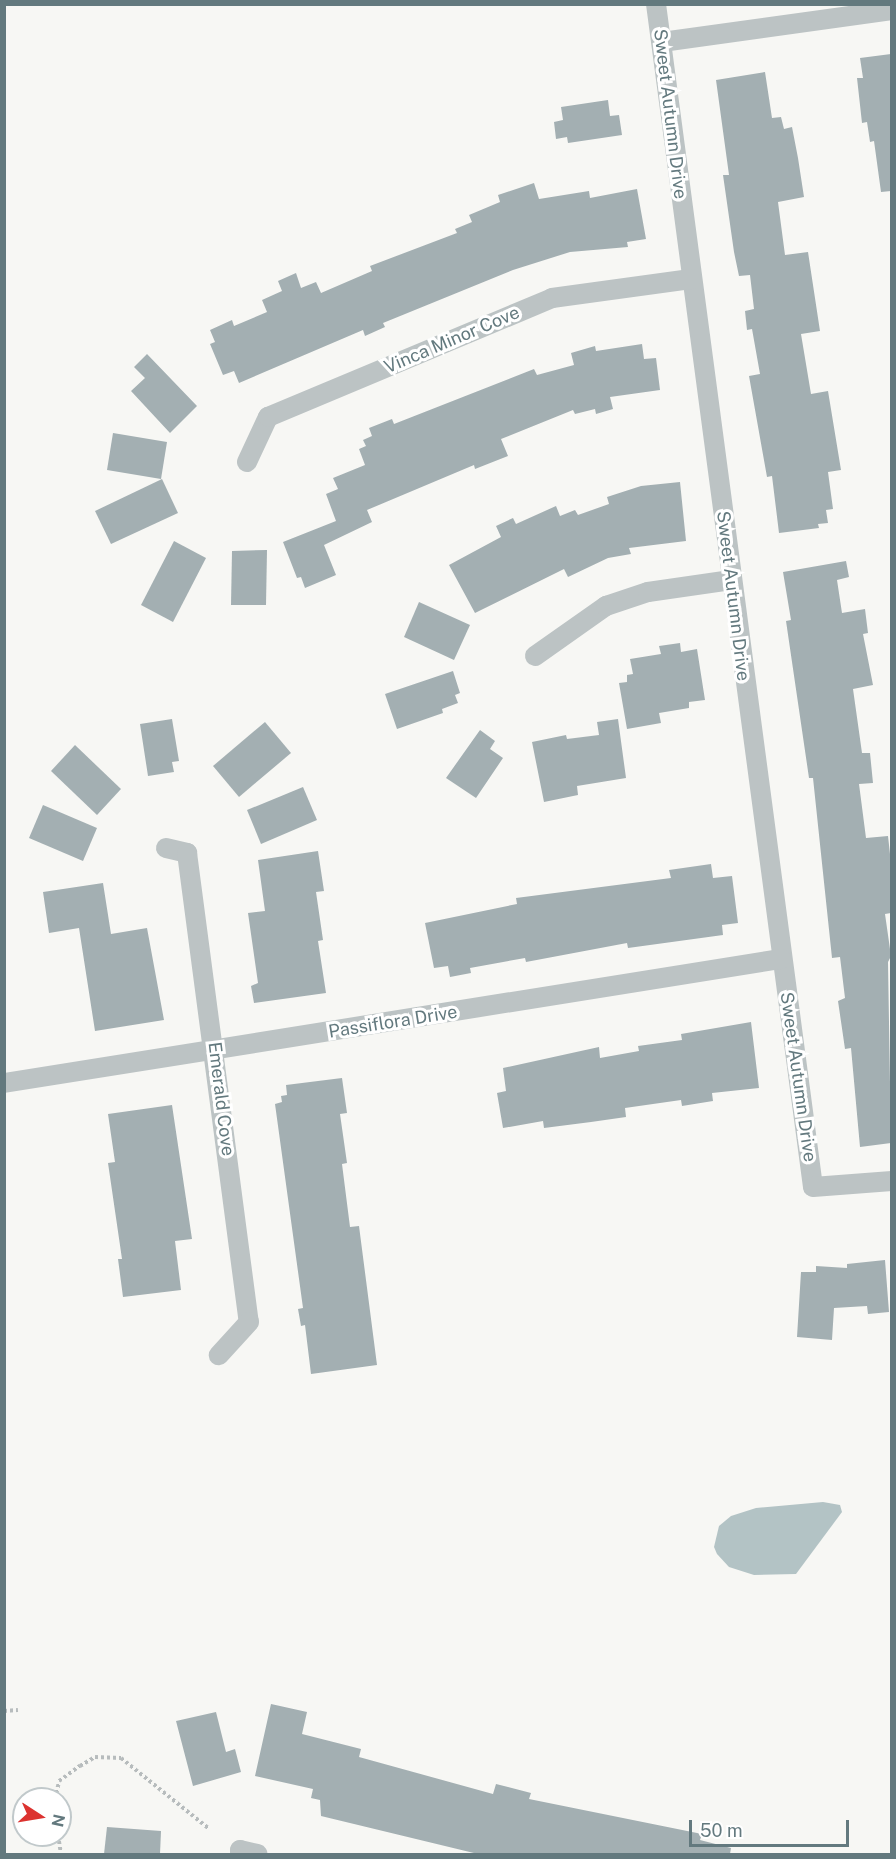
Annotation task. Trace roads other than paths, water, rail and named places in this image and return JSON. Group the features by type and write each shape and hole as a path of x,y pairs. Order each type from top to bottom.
{"street":[{"name":"Sweet Autumn Drive","path":"656,4 813,1187 891,1181"},
{"path":"662,42 891,10"},
{"name":"Vinca Minor Cove","path":"247,462 268,417 542,303 691,279"},
{"path":"535,657 606,606 648,592 731,580"},
{"name":"Emerald Cove","path":"166,848 187,853 216,1050 249,1322 219,1355"},
{"name":"Passiflora Drive","path":"4,1083 781,959"},
{"path":"240,1854 240,1850 258,1854"}]}
